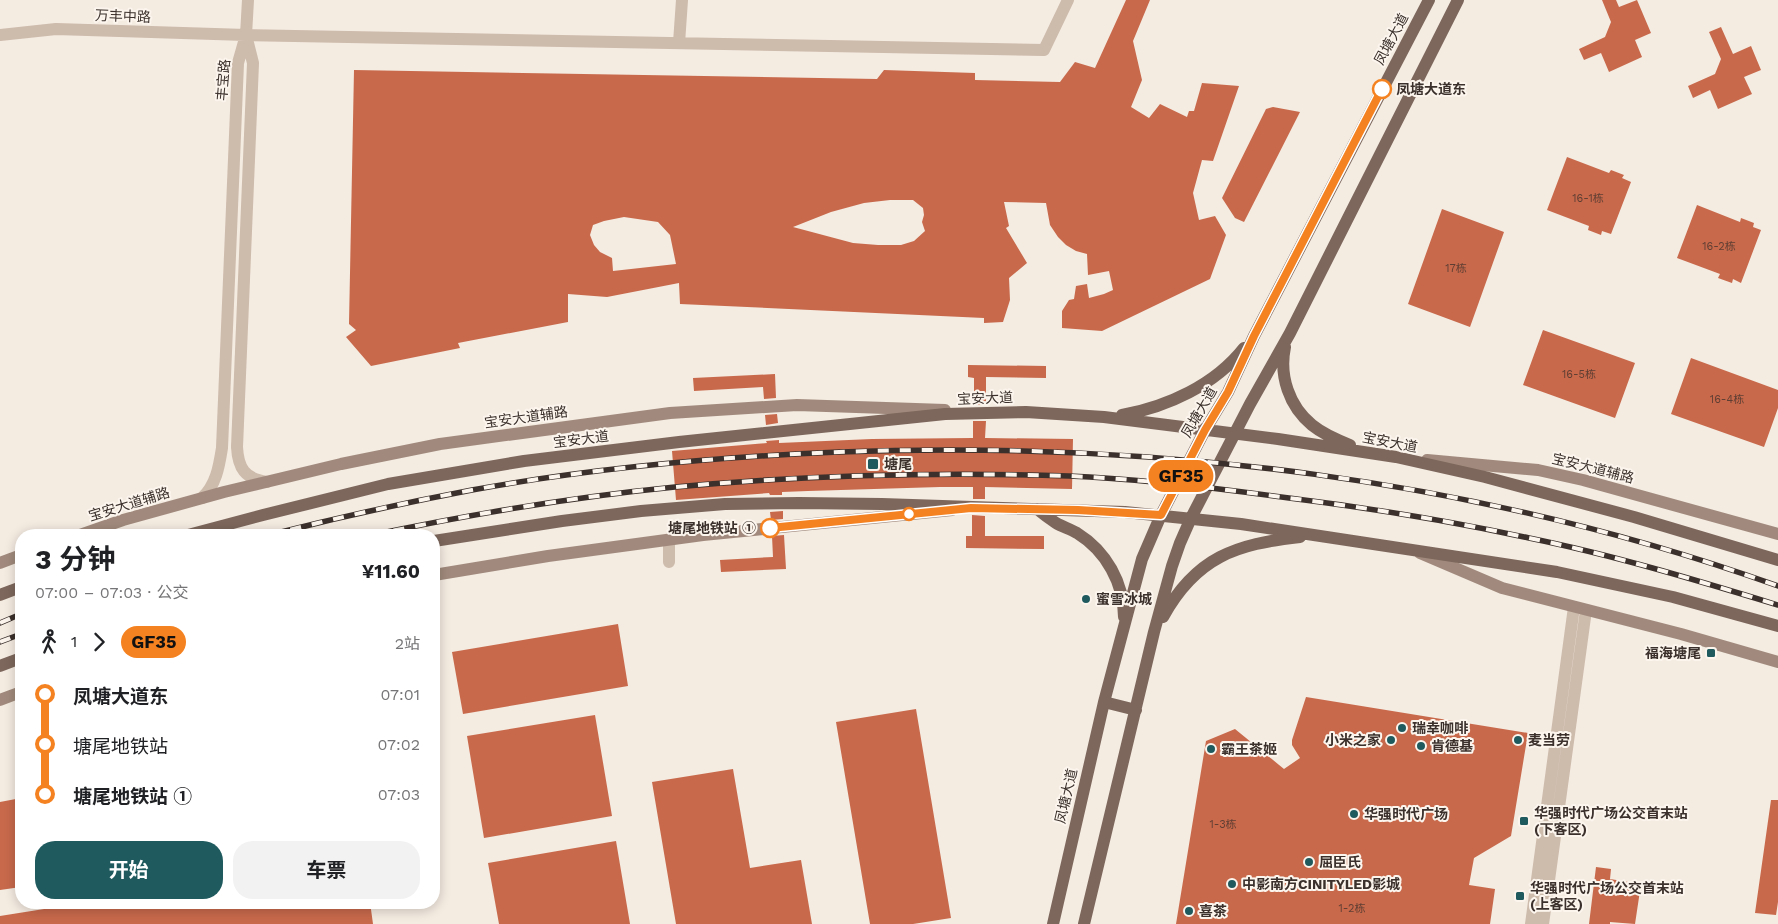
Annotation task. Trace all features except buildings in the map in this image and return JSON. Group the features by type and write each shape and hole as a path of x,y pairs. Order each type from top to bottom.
{"main road":[{"name":"凤塘大道","path":"1053,924 1104,702 1142,559 1161,515 1205,430 1228,392 1254,336 1429,0"},
{"path":"1084,924 1154,632 1172,566 1191,518 1290,333 1458,0"},
{"path":"1290,333 1285,351 1283,370 1287,390 1295,405 1312,426 1363,452"},
{"path":"1104,417 1122,416 1150,409 1194,389 1232,362 1254,336"},
{"name":"宝安大道辅路","path":"97,529 202,498 341,464 440,444 670,413 797,405 987,412"},
{"name":"宝安大道","path":"210,529 388,484 524,461 678,442 945,414 1026,412 1104,417 1235,433 1396,457 1485,477 1625,514 1778,560"},
{"name":"宝安大道辅路","path":"1396,457 1538,470 1583,480 1778,534"},
{"path":"440,540 621,513 725,504 854,504 1037,509 1161,515 1318,535 1557,572 1673,597 1778,626"},
{"path":"440,575 548,556 669,540 971,508"},
{"path":"1037,509 1057,524 1076,533 1093,545 1107,560 1121,593 1124,610 1124,628"},
{"path":"1154,632 1174,597 1189,579 1207,564 1234,551 1255,545 1318,535"},
{"path":"1411,550 1502,588 1681,634 1778,662"},
{"path":"0,563 15,557"},
{"path":"0,595 15,589"},
{"path":"0,666 15,660"},
{"path":"0,700 15,694"},
{"path":"1104,702 1136,710"}],"street":[{"path":"246,35 248,0"},
{"path":"679,43 682,0"},
{"name":"万丰中路","path":"0,35 56,29 246,35 1044,50 1068,0"},
{"name":"丰宝路","path":"246,35 253,63 237,447 238,458 245,473 257,480 267,482"},
{"name":"丰宝路","path":"202,498 213,485 222,448 238,63 246,35"},
{"path":"669,540 669,562"},
{"path":"1531,924 1580,608"},
{"path":"1543,924 1580,608"}],"railway":[{"path":"294,529 421,500 517,482 655,465 839,452 958,450 1077,453 1196,461 1315,474 1433,493 1549,518 1665,549 1778,586"},
{"path":"402,529 523,507 599,496 724,483 823,477 971,474 1124,479 1207,487 1350,506 1499,532 1623,560 1778,605"},
{"path":"0,623 15,617"},
{"path":"0,642 15,636"}],"bus line":[{"name":"GF35","path":"770,528 971,508 1078,510 1161,515 1205,430 1228,392 1254,336 1382,89"}],"place":[{"name":"凤塘大道东","path":"1382,89"},
{"name":"塘尾","path":"873,464"},
{"name":"塘尾地铁站 ①","path":"770,528"},
{"name":"蜜雪冰城","path":"1086,599"},
{"name":"福海塘尾","path":"1711,653"},
{"name":"瑞幸咖啡","path":"1402,728"},
{"name":"小米之家","path":"1391,740"},
{"name":"麦当劳","path":"1518,740"},
{"name":"肯德基","path":"1421,746"},
{"name":"霸王茶姬","path":"1211,749"},
{"name":"华强时代广场","path":"1354,814"},
{"name":"华强时代广场公交首末站 (下客区)","path":"1524,821"},
{"name":"屈臣氏","path":"1309,862"},
{"name":"中影南方CINITYLED影城","path":"1232,884"},
{"name":"华强时代广场公交首末站 (上客区)","path":"1520,896"},
{"name":"喜茶","path":"1189,911"}]}
